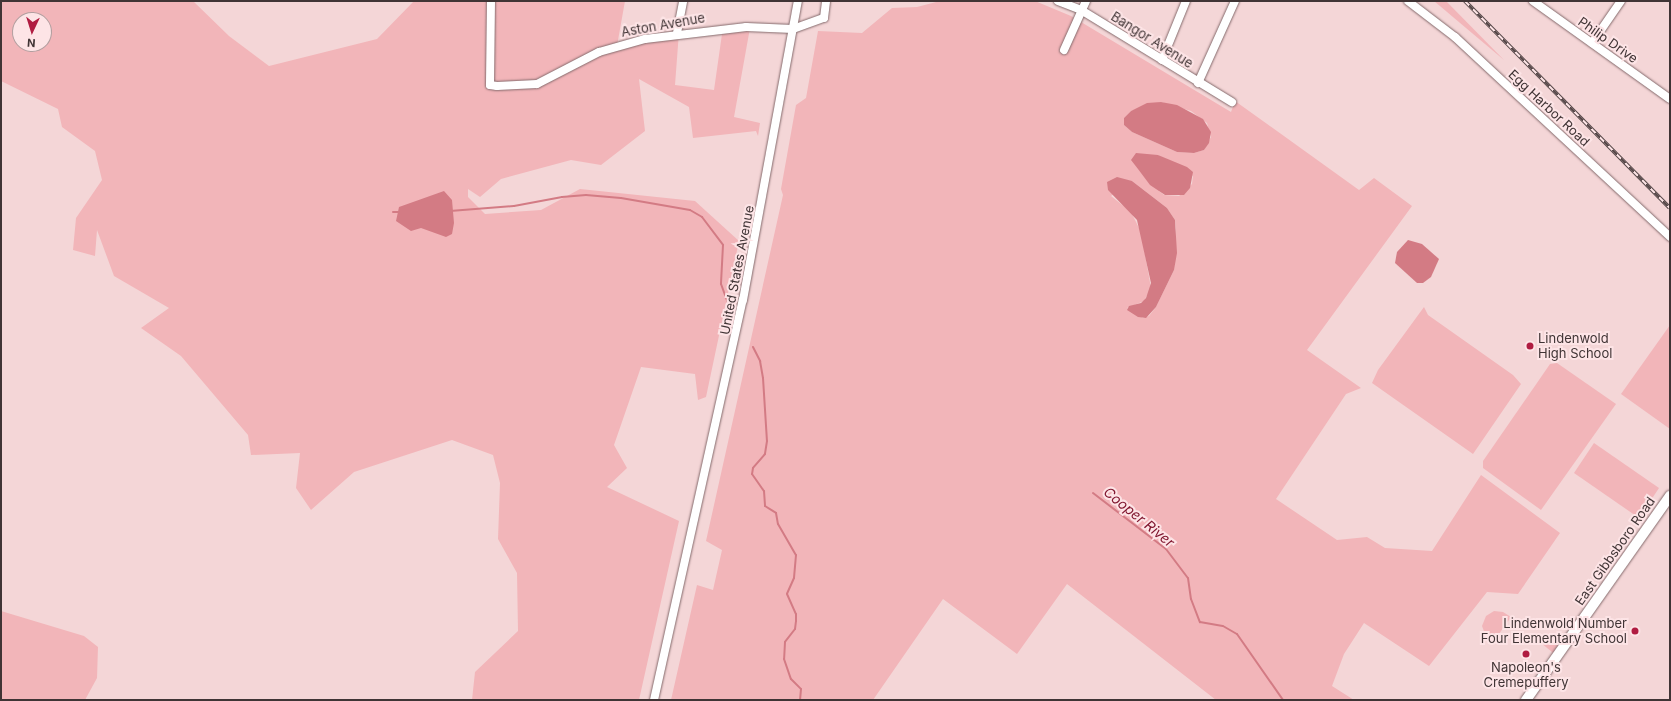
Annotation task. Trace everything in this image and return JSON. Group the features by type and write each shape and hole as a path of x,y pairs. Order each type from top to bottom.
{"main road":[{"name":"East Gibbsboro Road","path":"1526,700 1670,496"}],"street":[{"name":"Aston Avenue","path":"491,1 490,85 537,84 604,50 622,44 677,33 746,27 793,29 824,18 826,1"},
{"path":"677,33 683,1"},
{"name":"United States Avenue","path":"654,700 745,293 798,1"},
{"name":"Bangor Avenue","path":"1058,1 1082,10 1198,83 1232,102"},
{"path":"1064,50 1086,1"},
{"path":"1162,60 1186,1"},
{"path":"1198,83 1235,1"},
{"name":"Egg Harbor Road","path":"1408,1 1455,37 1670,237"},
{"name":"Philip Drive","path":"1533,1 1669,97"},
{"path":"1592,43 1621,1"}],"shaded area":[{"path":"1,1 193,1 229,36 269,66 377,39 414,1 625,1 617,46 679,32 675,85 714,90 723,27 750,28 734,117 760,123 758,136 756,131 693,138 689,107 639,79 645,131 601,165 571,160 501,179 480,197 468,189 468,197 485,214 541,210 580,189 695,201 739,241 706,397 698,400 695,374 641,367 614,445 627,468 607,487 679,521 639,700 472,700 475,672 518,631 517,573 498,539 500,483 493,455 452,440 354,472 311,510 296,488 300,453 251,455 248,435 181,356 141,328 169,308 114,276 97,230 95,256 73,250 76,218 102,180 95,151 62,127 58,109 1,81"},
{"path":"940,1 1035,1 1071,16 1231,112 1235,101 1359,190 1374,178 1412,206 1307,350 1361,388 1346,394 1276,499 1337,540 1367,537 1385,548 1432,551 1481,475 1560,533 1518,594 1487,592 1429,666 1364,623 1344,654 1332,686 1354,700 1216,700 1067,584 1017,654 943,599 873,700 671,700 697,585 713,590 722,550 706,541 783,195 781,189 796,105 806,98 818,31 862,33 892,8 917,7","holes":["1161,102 1191,111 1207,123 1211,137 1204,150 1194,153 1177,152 1132,132 1124,125 1124,118 1131,111","1158,155 1193,176 1192,184 1179,196 1164,195 1159,191","1132,181 1167,208 1175,220 1174,270 1156,307 1149,316 1143,318 1127,308 1144,301 1151,288 1141,232 1131,212 1111,196"]},
{"path":"1434,1 1446,1 1504,60 1466,28"},
{"path":"1161,102 1177,105 1203,119 1211,132 1209,143 1204,150 1194,153 1177,152 1132,132 1124,125 1124,118 1131,111 1147,103"},
{"path":"1136,153 1158,155 1187,167 1193,172 1190,188 1184,195 1165,195 1150,185 1131,160"},
{"path":"1117,177 1132,181 1167,208 1175,220 1177,253 1174,270 1156,307 1146,318 1138,317 1127,310 1129,306 1141,303 1146,298 1151,283 1137,220 1108,190 1107,182"},
{"path":"444,191 452,200 454,223 452,234 446,237 421,228 411,231 396,221 399,207"},
{"path":"1408,240 1422,244 1439,259 1431,277 1423,283 1417,283 1395,263 1397,252"},
{"path":"1424,307 1428,315 1513,375 1521,384 1473,454 1372,383 1378,370"},
{"path":"1670,325 1670,429 1621,394"},
{"path":"1557,363 1616,404 1541,510 1483,468 1483,461 1550,364"},
{"path":"1594,443 1659,488 1639,518 1574,473"},
{"path":"1,611 84,636 98,647 97,678 85,700 1,700"},
{"path":"1494,611 1503,612 1511,617 1494,641 1485,634 1482,626 1486,616"},
{"path":"1547,633 1553,633 1567,642 1557,656 1541,643 1542,637"}],"waterway":[{"path":"450,211 514,206 562,197 586,195 621,198 690,210 702,217 723,245 721,284 735,322"},
{"path":"393,212 400,212"},
{"path":"753,347 760,361 763,378 767,441 765,454 753,468 752,474 764,491 765,506 776,513 778,524 796,555 794,578 787,594 796,614 796,621 795,629 785,642 784,659 791,679 801,689 800,700"},
{"name":"Cooper River","path":"1093,493 1166,549 1188,578 1191,599 1200,622 1223,626 1237,634 1283,700"}],"railway":[{"path":"1465,1 1670,208"}],"place":[{"name":"Lindenwold High School","path":"1530,346"},
{"name":"Lindenwold Number Four Elementary School","path":"1635,631"},
{"name":"Napoleon's Cremepuffery","path":"1526,654"}]}
